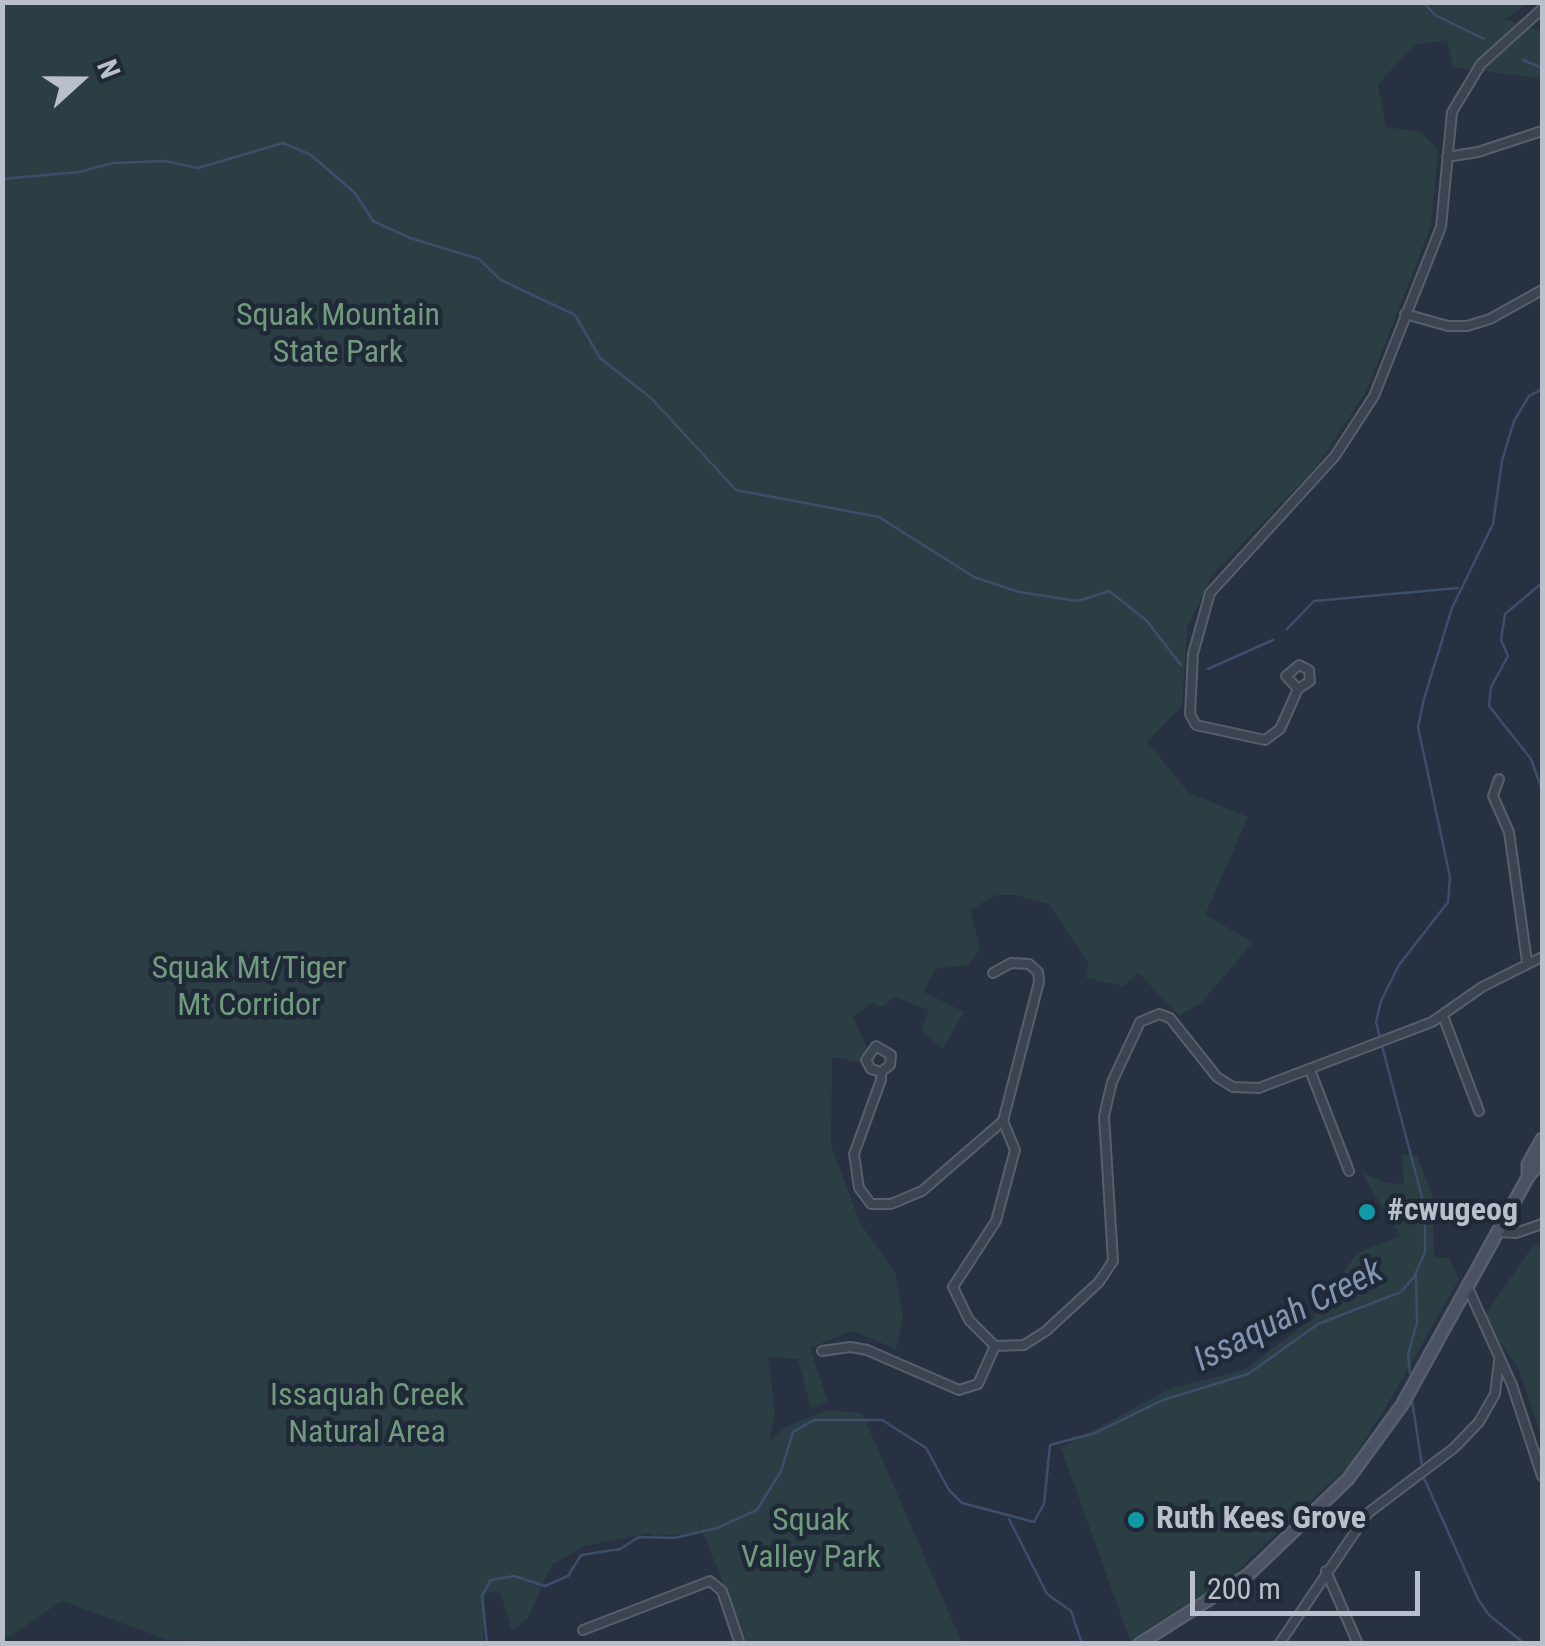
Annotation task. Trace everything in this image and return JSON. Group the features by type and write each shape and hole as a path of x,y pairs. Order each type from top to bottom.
{"main road":[{"path":"1528,1177 1528,1164 1542,1139"},
{"path":"1139,1644 1249,1574 1323,1507 1402,1405 1528,1177 1542,1160"}],"street":[{"path":"1298,689 1280,729 1265,740 1196,726 1190,714 1193,654 1206,605 1214,585 1308,488 1358,424 1384,377 1405,314 1442,227 1452,112 1467,81 1542,9"},
{"path":"1447,157 1478,152 1542,131"},
{"path":"1405,314 1448,326 1466,326 1490,319 1542,290"},
{"path":"1498,778 1493,796 1509,832 1528,962"},
{"path":"1003,1122 1015,1150 996,1221 953,1287 969,1320 995,1346 1024,1344 1046,1332 1099,1282 1114,1261 1104,1116 1112,1082 1140,1022 1159,1014 1170,1018 1217,1078 1233,1087 1259,1088 1443,1016 1468,995 1542,957"},
{"path":"881,1072 854,1154 858,1188 871,1204 891,1204 922,1191 1003,1122 1039,976 1034,967 1021,963 993,973"},
{"path":"1443,1016 1479,1111"},
{"path":"1310,1070 1349,1171"},
{"path":"1498,1232 1516,1233 1542,1224"},
{"path":"1468,1288 1512,1385 1542,1476"},
{"path":"822,1352 850,1347 867,1350 959,1390 978,1384 995,1346"},
{"path":"1279,1644 1368,1513 1454,1448 1479,1422 1495,1394 1499,1361"},
{"path":"1326,1571 1358,1644"},
{"path":"583,1630 704,1580 714,1582 725,1598 740,1644"}],"green space":[{"path":"2,3 1528,3 1505,19 1542,32 1542,79 1453,67 1447,40 1415,45 1378,84 1386,127 1421,132 1438,150 1431,226 1367,390 1317,466 1212,575 1187,628 1182,706 1147,742 1189,793 1248,817 1205,915 1253,942 1201,1003 1179,1016 1139,973 1123,986 1086,978 1089,964 1049,904 1016,895 996,895 970,910 980,948 969,965 935,969 924,992 964,1012 943,1049 921,1030 929,1010 894,997 883,1007 872,1003 853,1017 867,1048 862,1063 832,1057 831,1145 860,1223 895,1272 903,1318 896,1349 852,1331 810,1348 828,1402 811,1408 798,1359 768,1357 775,1410 769,1442 784,1428 827,1410 862,1413 962,1643 747,1643 699,1523 700,1533 650,1533 585,1546 552,1565 528,1618 512,1631 500,1592 485,1593 483,1643 168,1640 62,1601 3,1641"},
{"path":"1402,1154 1417,1156 1433,1197 1434,1258 1449,1258 1459,1279 1348,1466 1234,1574 1130,1640 1061,1448 1171,1388 1244,1370 1312,1319 1357,1253 1400,1236 1361,1172 1387,1183 1404,1184"},
{"path":"1534,1244 1542,1247 1542,1439 1518,1368 1483,1318"}],"waterway":[{"path":"1423,2 1435,15 1484,39"},
{"path":"1523,60 1542,68"},
{"path":"2,179 79,172 113,163 165,161 198,168 283,143 311,155 355,193 373,221 410,238 479,259 501,280 575,315 600,358 651,398 736,490 879,517 974,577 1019,592 1078,601 1109,591 1146,620 1181,665"},
{"name":"Issaquah Creek","path":"1380,1038 1376,1022 1381,1001 1399,965 1448,902 1450,877 1418,727 1424,699 1452,608 1493,524 1502,461 1514,421 1529,396 1542,389"},
{"path":"1542,583 1505,614 1501,640 1508,656 1491,687 1489,706 1531,759 1542,790"},
{"path":"1287,629 1314,601 1458,588"},
{"path":"1208,669 1273,640"},
{"name":"Issaquah Creek","path":"487,1644 482,1595 491,1580 514,1576 545,1586 568,1576 581,1555 620,1549 639,1537 674,1538 717,1528 757,1510 781,1471 793,1432 814,1420 882,1420 926,1448 949,1490 962,1503 1034,1522 1044,1504 1050,1445 1095,1433 1163,1400 1248,1374 1318,1324 1401,1292 1414,1277 1425,1252 1423,1201 1382,1046"},
{"path":"1410,1373 1408,1355 1417,1323 1416,1276"},
{"path":"1412,1401 1422,1465"},
{"path":"1424,1478 1478,1599 1489,1615 1525,1644"},
{"path":"1009,1519 1047,1594 1071,1611 1082,1644"}],"place":[{"name":"#cwugeog","path":"1367,1212"},
{"name":"Ruth Kees Grove","path":"1136,1520"}],"park label":[{"name":"Squak Mountain State Park","path":"338,336"},
{"name":"Squak Mt/Tiger Mt Corridor","path":"249,988"},
{"name":"Issaquah Creek Natural Area","path":"367,1416"},
{"name":"Squak Valley Park","path":"811,1540"}]}
